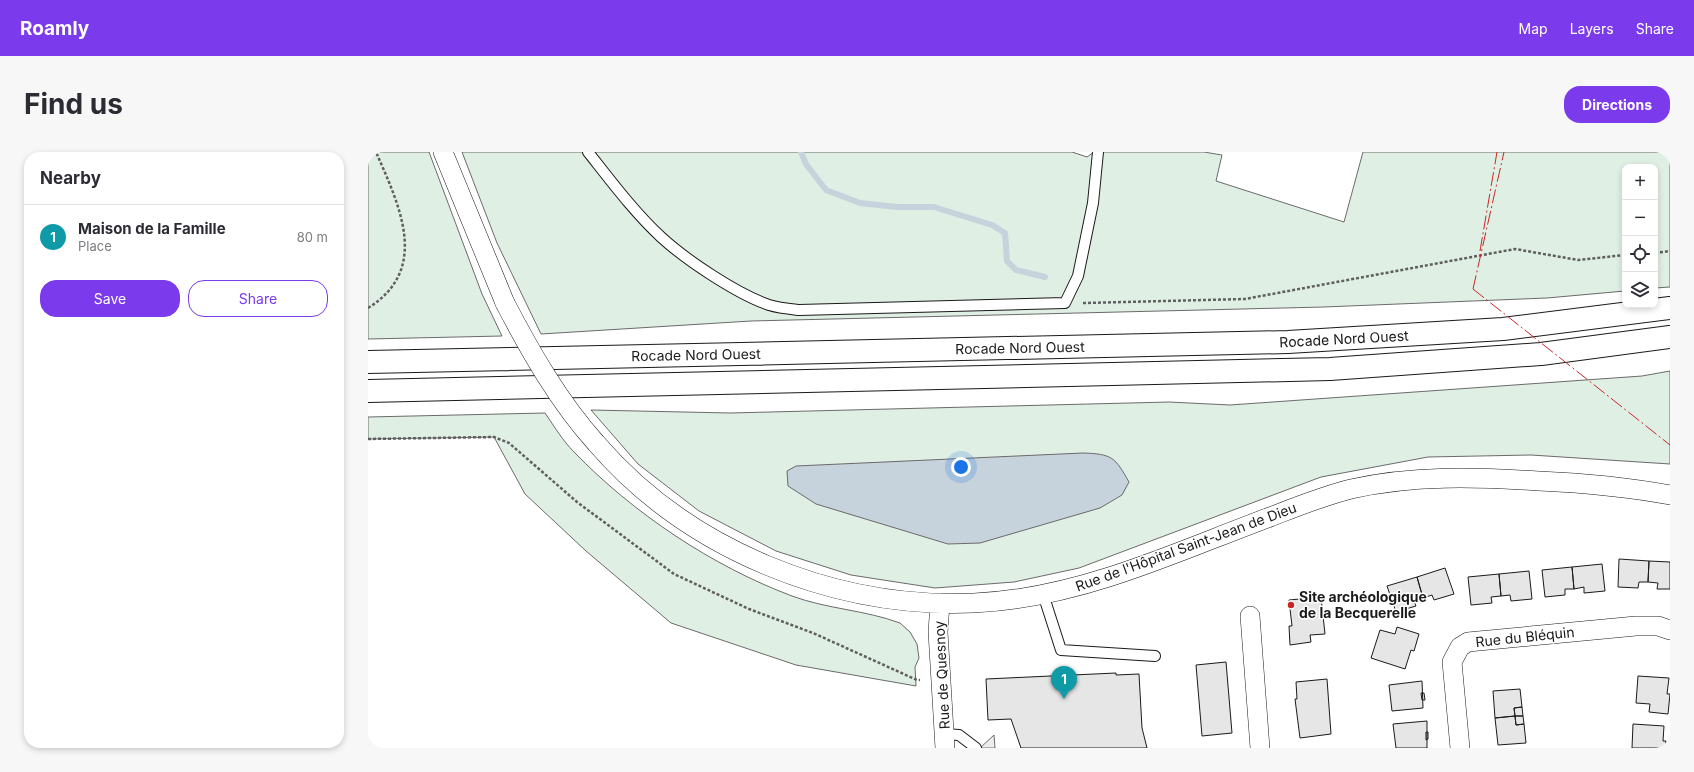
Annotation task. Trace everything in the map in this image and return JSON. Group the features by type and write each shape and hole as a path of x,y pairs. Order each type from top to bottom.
{"highway":[{"name":"Rocade Nord Ouest","path":"368,362 1288,342 1490,330 1560,323 1670,308"},
{"name":"Rocade Nord Ouest","path":"368,391 1330,369 1534,355 1670,338"}],"street":[{"name":"Rue de l'Hôpital Saint-Jean de Dieu","path":"443,152 504,303 557,392 596,443 619,468 651,496 707,535 745,555 790,575 836,588 879,597 940,603 973,603 1043,594 1110,577 1331,494 1384,483 1441,478 1485,478 1588,484 1670,495"},
{"name":"Rue de Quesnoy","path":"940,603 938,632 945,741"},
{"path":"1250,616 1260,748"},
{"name":"Rue du Bléquin","path":"1460,748 1452,662 1464,644 1468,642 1636,626 1658,626 1670,630"}],"lane":[{"path":"588,152 637,212 661,237 685,257 740,291 770,305 799,310 1065,303 1078,276 1093,203 1098,152"},
{"path":"1043,594 1061,650 1155,656"},
{"path":"945,741 959,735 976,748"}],"path":[{"path":"368,308 379,302 395,282 400,270 406,246 405,232 399,207 376,152"},
{"path":"1065,303 1245,299 1515,249 1578,260 1622,255"},
{"path":"1658,253 1670,251"},
{"path":"368,439 494,437 509,443 577,502 674,574 748,610 814,633 917,680 940,680"}],"green space":[{"path":"368,152 429,152 482,294 502,336 368,339"},
{"path":"462,152 1072,152 1087,157 1094,152 1204,152 1222,155 1216,181 1344,222 1363,152 1670,152 1670,287 1658,288 1658,164 1622,164 1622,291 1547,298 1324,307 751,321 541,334 497,243"},
{"path":"1670,371 1670,464 1531,455 1428,457 1321,477 1079,568 1014,582 935,588 851,575 776,551 699,511 638,464 591,410 730,413 1169,402 1230,405 1642,376"},
{"path":"545,413 570,448 597,474 648,516 675,536 703,553 762,584 792,596 819,604 873,615 900,623 910,632 917,644 919,658 915,667 916,686 796,665 671,623 586,551 525,494 494,437 368,439 368,417"}],"shaded area":[{"path":"1083,453 1100,454 1112,458 1116,462 1129,482 1122,495 1100,508 980,543 948,544 816,504 788,486 787,471 796,466"},
{"path":"994,735 995,748 980,748"}],"building":[{"path":"1619,559 1649,561 1648,582 1639,582 1638,588 1618,587"},
{"path":"1649,561 1670,562 1670,589 1657,589 1658,583 1648,582"},
{"path":"1602,564 1605,591 1584,593 1584,587 1574,589 1572,567"},
{"path":"1572,567 1574,589 1565,589 1565,595 1545,597 1542,570"},
{"path":"1445,568 1454,594 1434,600 1432,595 1423,598 1417,577"},
{"path":"1529,571 1532,599 1511,601 1510,595 1501,596 1499,574"},
{"path":"1499,574 1501,596 1491,597 1492,603 1471,605 1468,577"},
{"path":"1417,577 1423,598 1414,601 1416,606 1396,612 1387,586"},
{"path":"1321,597 1325,634 1310,635 1311,642 1290,645 1289,626 1292,626 1289,600"},
{"path":"1397,627 1419,634 1414,651 1411,650 1405,669 1371,658 1380,630 1395,634"},
{"path":"1226,662 1232,733 1202,736 1196,665"},
{"path":"1116,673 1116,675 1139,674 1142,728 1147,748 1021,748 1011,719 988,720 986,679"},
{"path":"1638,676 1669,678 1667,694 1670,694 1668,714 1649,712 1650,704 1636,703"},
{"path":"1327,679 1331,734 1300,738 1295,699 1297,699 1296,682"},
{"path":"1422,681 1423,708 1392,711 1389,685"},
{"path":"1520,689 1522,707 1514,708 1515,716 1495,718 1493,691"},
{"path":"1421,693 1424,693 1425,700 1422,700"},
{"path":"1522,707 1523,716 1515,716 1514,708"},
{"path":"1515,716 1523,716 1524,724 1516,725"},
{"path":"1515,716 1516,725 1524,724 1526,743 1498,745 1495,718"},
{"path":"1427,721 1427,748 1396,748 1393,724"},
{"path":"1633,724 1664,726 1663,741 1666,741 1665,748 1632,748"},
{"path":"1426,732 1428,732 1428,739 1426,740"}],"waterway":[{"path":"801,152 806,164 826,190 860,203 897,207 934,207 992,225 1005,233 1007,261 1016,270 1045,277"}],"power":[{"path":"1480,251 1497,152"},
{"path":"1473,289 1504,152"},
{"path":"1473,289 1670,445"}],"place":[{"name":"Site archéologique de la Becquerelle","path":"1291,605"},
{"name":"Maison de la Famille","path":"1064,699"}]}
